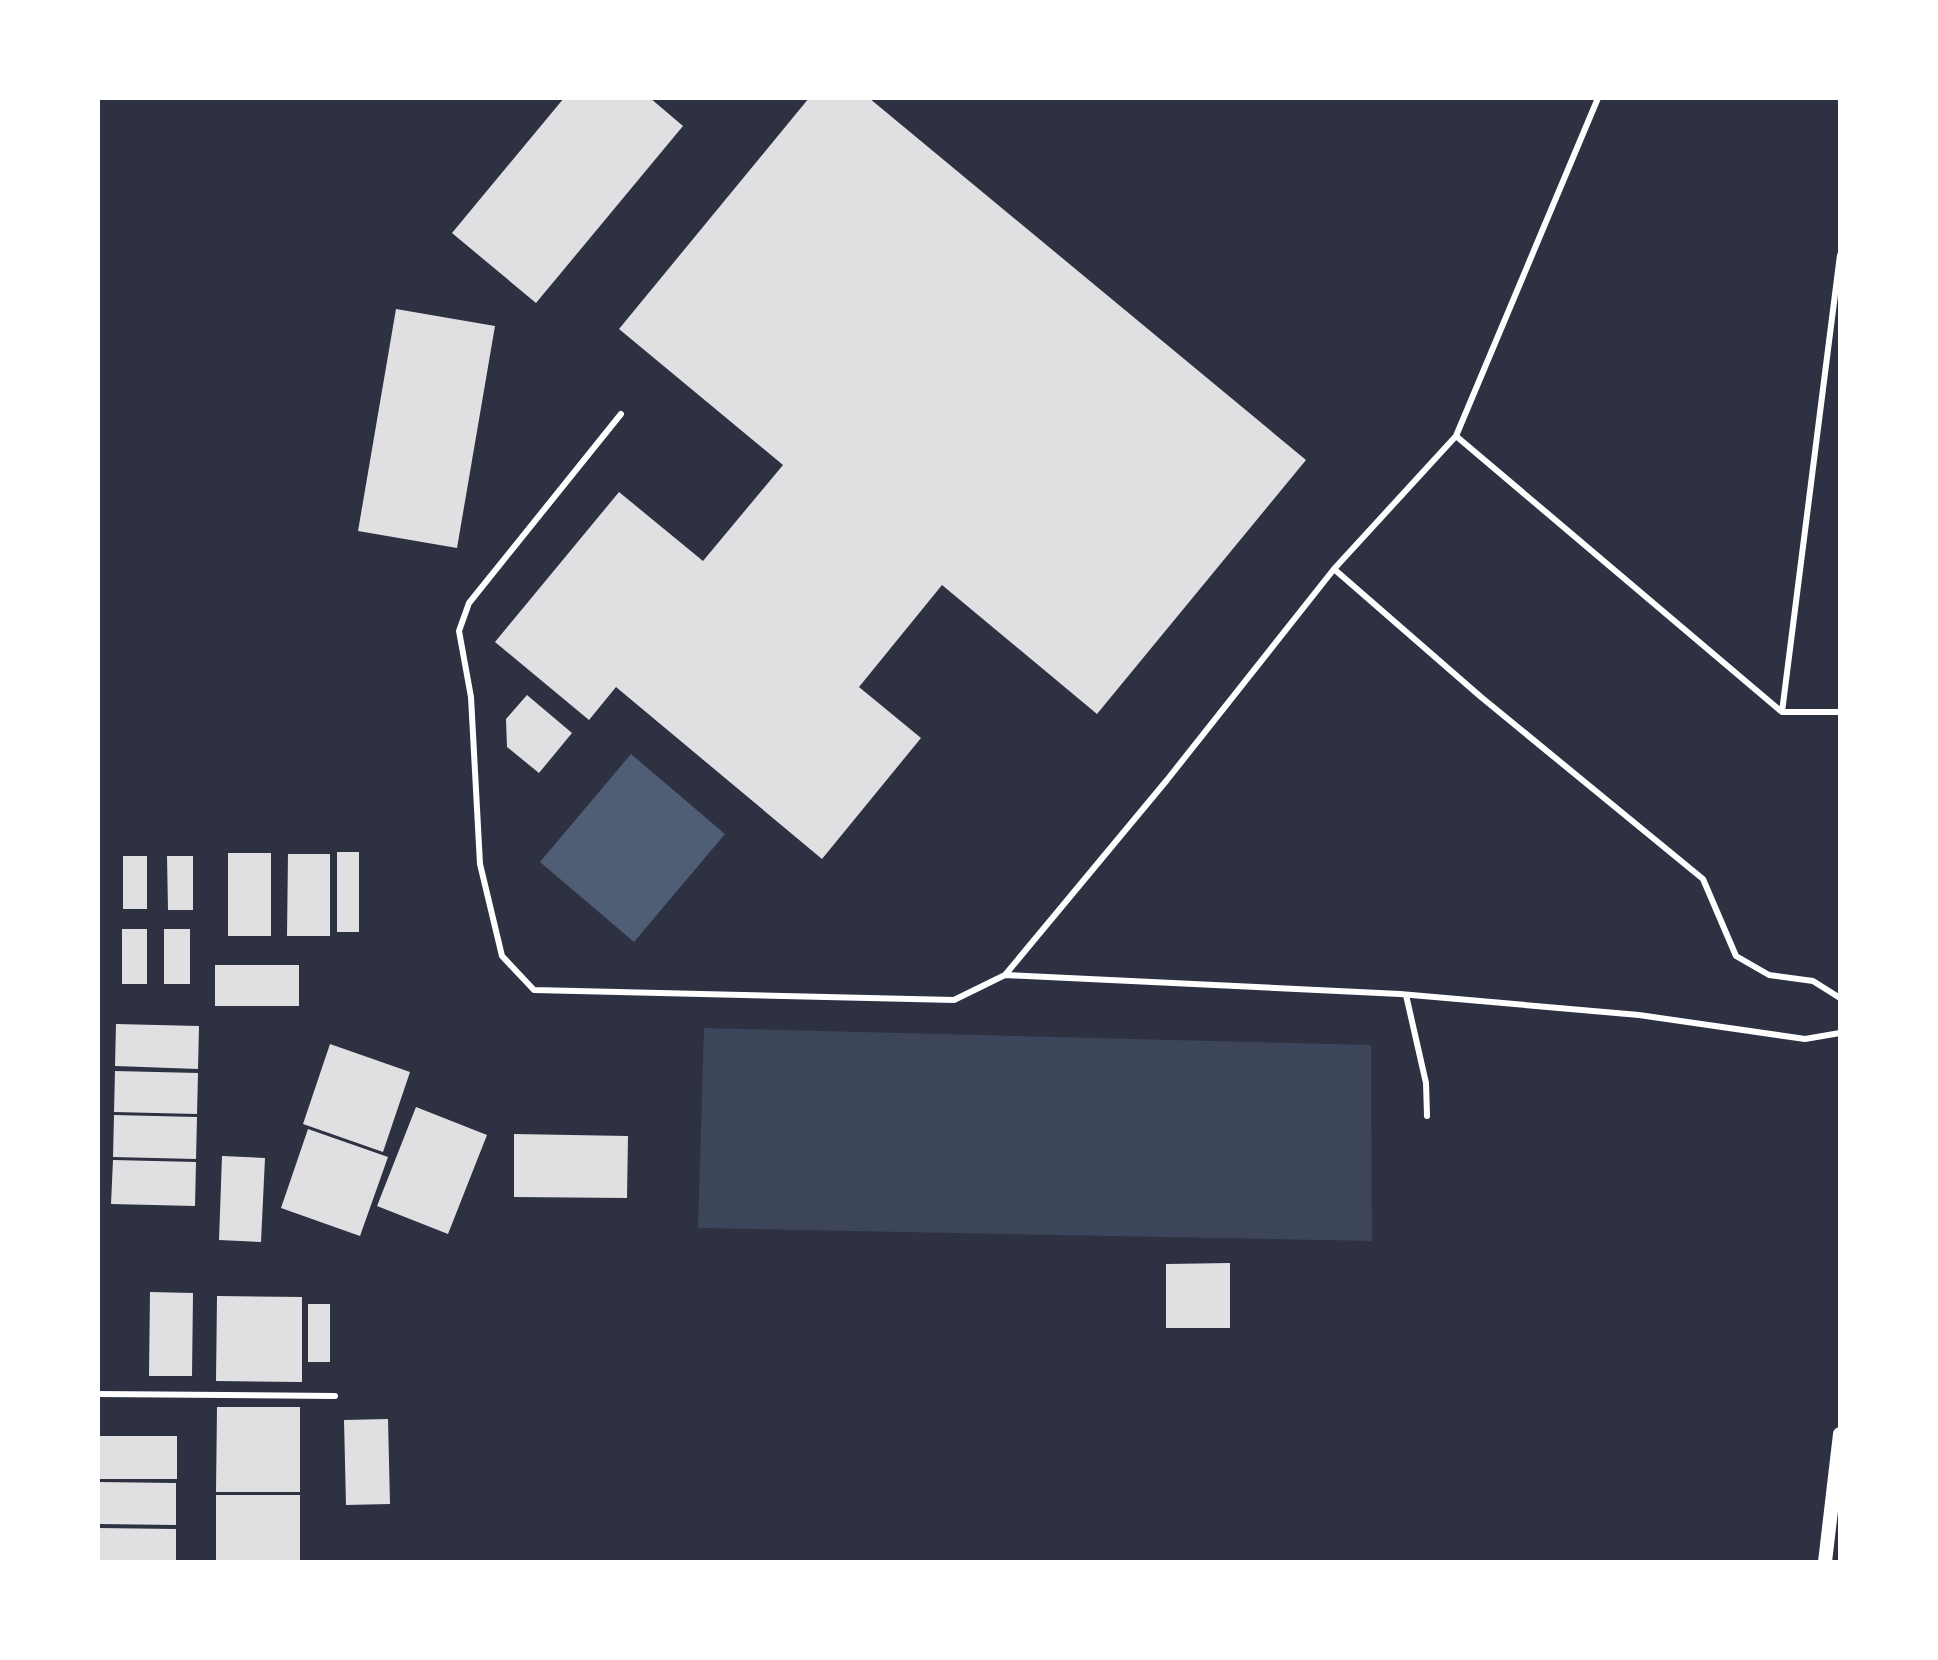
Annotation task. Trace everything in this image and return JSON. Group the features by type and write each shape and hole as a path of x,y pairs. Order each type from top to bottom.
{"street":[{"path":"1825,1562 1840,1434"}],"lane":[{"path":"621,414 469,603 459,631 471,697 480,864 502,956 534,990 954,1000 1005,975 1167,780 1334,569 1456,436 1598,98"},
{"path":"1782,712 1840,255"},
{"path":"1831,336 1840,337"},
{"path":"1456,436 1782,712 1840,712"},
{"path":"1334,569 1481,697 1703,879 1736,956 1769,975 1813,981 1840,998"},
{"path":"1005,975 1503,1002 1713,1023 1805,1039 1840,1033"},
{"path":"1406,995 1426,1083 1427,1116"},
{"path":"98,1394 335,1396"}],"shaded area":[{"path":"631,754 725,834 634,942 540,862"},
{"path":"704,1028 1371,1045 1372,1241 698,1228"}],"building":[{"path":"564,98 650,98 683,126 536,303 452,233"},
{"path":"809,98 869,98 1306,460 1097,714 942,585 859,687 921,738 822,859 616,687 589,720 495,642 619,492 703,561 783,465 619,329"},
{"path":"396,309 495,326 457,548 358,531"},
{"path":"527,695 572,733 539,773 507,747 506,719"},
{"path":"337,852 359,852 359,932 337,932"},
{"path":"228,853 271,853 271,936 228,936"},
{"path":"288,854 330,854 330,936 287,936"},
{"path":"123,856 147,856 147,909 123,909"},
{"path":"167,856 193,856 193,910 168,910"},
{"path":"122,929 147,929 147,984 122,984"},
{"path":"164,929 190,929 190,984 164,984"},
{"path":"215,965 299,965 299,1006 215,1006"},
{"path":"116,1024 199,1026 198,1069 115,1066"},
{"path":"330,1044 410,1072 383,1152 303,1124"},
{"path":"115,1071 198,1073 197,1114 114,1112"},
{"path":"416,1107 487,1135 448,1234 377,1206"},
{"path":"114,1115 197,1117 196,1159 113,1157"},
{"path":"308,1129 388,1157 360,1236 281,1208"},
{"path":"514,1134 628,1136 627,1198 514,1197"},
{"path":"222,1156 265,1158 261,1242 219,1240"},
{"path":"113,1160 196,1162 195,1206 111,1204"},
{"path":"1230,1263 1230,1328 1166,1328 1166,1264"},
{"path":"150,1292 193,1293 192,1376 149,1376"},
{"path":"217,1296 302,1297 302,1382 216,1381"},
{"path":"308,1304 330,1304 330,1362 308,1362"},
{"path":"217,1407 300,1407 300,1492 216,1492"},
{"path":"388,1419 390,1504 346,1505 344,1420"},
{"path":"98,1436 177,1436 177,1479 98,1479"},
{"path":"98,1482 176,1483 176,1525 98,1524"},
{"path":"216,1495 300,1495 300,1562 216,1562"},
{"path":"98,1528 176,1529 176,1562 98,1562"}]}
